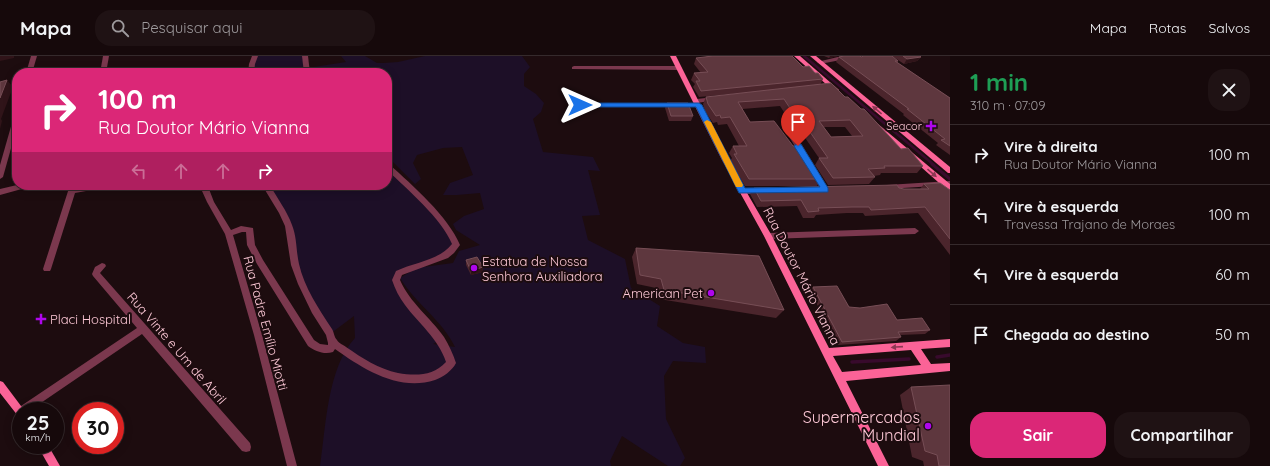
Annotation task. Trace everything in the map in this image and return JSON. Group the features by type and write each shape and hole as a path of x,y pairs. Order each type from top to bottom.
{"main road":[{"name":"Rua Doutor Mário Vianna","path":"673,56 742,191 768,236 884,466"},
{"path":"797,56 845,98"},
{"path":"813,56 950,171"},
{"path":"874,123 948,184"},
{"path":"826,352 950,343"},
{"path":"914,346 928,368"},
{"path":"839,377 950,367"},
{"path":"0,385 13,402"},
{"path":"48,454 55,466"}],"street":[{"path":"30,68 34,56"},
{"path":"103,68 106,56"},
{"path":"252,68 255,56"},
{"path":"305,56 306,68"},
{"path":"820,62 850,56"},
{"path":"574,68 679,68"},
{"path":"825,88 833,88"},
{"path":"580,105 698,103 719,99"},
{"path":"0,177 12,134"},
{"path":"791,135 825,190"},
{"path":"269,190 283,213 288,226 295,265 302,284 315,310 330,334 333,343 354,358 376,370 402,378 428,379 439,375 446,370 451,363 449,353 441,340 397,287 396,280 399,273 440,259 456,245 455,240 444,224 392,171"},
{"path":"878,188 948,184"},
{"path":"0,192 12,189"},
{"path":"47,269 72,190"},
{"path":"742,191 772,190"},
{"name":"Rua Padre Emílio Miotti","path":"206,191 211,206 223,222 229,234 258,335 292,466"},
{"path":"229,234 242,229 250,230 251,245 257,258 311,343 318,348 324,349 330,348 333,343"},
{"path":"768,236 915,231"},
{"name":"Rua Vinte e Um de Abril","path":"102,266 98,268 96,274 246,447"},
{"path":"35,402 142,328"}],"shaded area":[{"path":"255,56 305,56 307,68 252,68"},
{"path":"341,56 365,56 377,63 384,63 398,62 425,56 522,56 530,67 524,74 524,86 536,94 544,103 541,112 533,119 543,152 593,157 600,171 588,170 600,215 582,216 588,240 625,259 631,288 660,306 657,326 683,343 705,347 706,363 673,361 664,376 666,419 685,458 680,466 668,466 622,436 610,461 611,466 320,466 326,416 333,381 346,351 355,338 354,316 330,334 302,284 288,226 269,190 392,190 392,171 453,236 452,250 405,270 396,280 441,340 433,344 455,347 443,328 413,296 400,278 416,268 453,263 459,251 480,245 456,230 453,224 464,216 484,209 480,193 443,195 450,183 473,175 462,147 443,148 417,155 413,163 421,179 415,184 392,161 392,68 307,68 346,62"}],"building":[{"path":"713,56 792,56 803,67 809,66 823,79 701,91 696,81 700,81 694,73 708,72 696,58"},
{"path":"892,56 898,61 895,61 950,98 950,146 941,140 945,139 907,109 909,109 839,57"},
{"path":"903,56 920,56 921,57 907,59"},
{"path":"7,80 0,98 0,82"},
{"path":"831,83 845,97 848,97 861,109 864,109 901,149 908,148 923,166 884,166 885,168 868,169 875,177 833,178 819,158 828,158 803,122 799,122 784,99 738,102 750,122 774,121 793,146 798,146 806,158 809,158 822,179 749,179 734,154 737,154 733,146 747,146 730,117 721,118 720,115 716,116 708,104 706,97","holes":["850,120 863,136 831,137 819,121"]},
{"path":"667,103 688,103 693,116 671,116"},
{"path":"940,183 950,190 950,239 925,207 871,210 869,207 818,208 819,211 808,212 801,200 761,201 754,188 897,185 899,188 904,189 929,189 924,184"},
{"name":"American Pet","path":"636,248 759,256 784,310 664,290 661,279 640,275"},
{"path":"477,257 483,267 471,271 466,260"},
{"path":"837,286 849,307 860,308 887,304 897,320 922,318 930,330 898,332 901,337 842,342 813,287"},
{"name":"Supermercados Mundial","path":"950,385 950,466 939,466 937,455 925,451 911,387"}],"waterway":[{"path":"804,56 934,165"},
{"path":"932,164 950,179"},
{"path":"937,357 950,355"},
{"path":"852,362 909,359"}],"slow traffic":[{"path":"707,122 739,185"}],"place":[{"name":"Seacor","path":"931,126"},
{"name":"Estatua de Nossa Senhora Auxiliadora","path":"474,268"},
{"name":"American Pet","path":"711,293"},
{"name":"Placi Hospital","path":"41,319"},
{"name":"Supermercados Mundial","path":"928,426"}],"route":[{"path":"580,105 699,105 725,160 742,191 825,190 798,146"}]}
